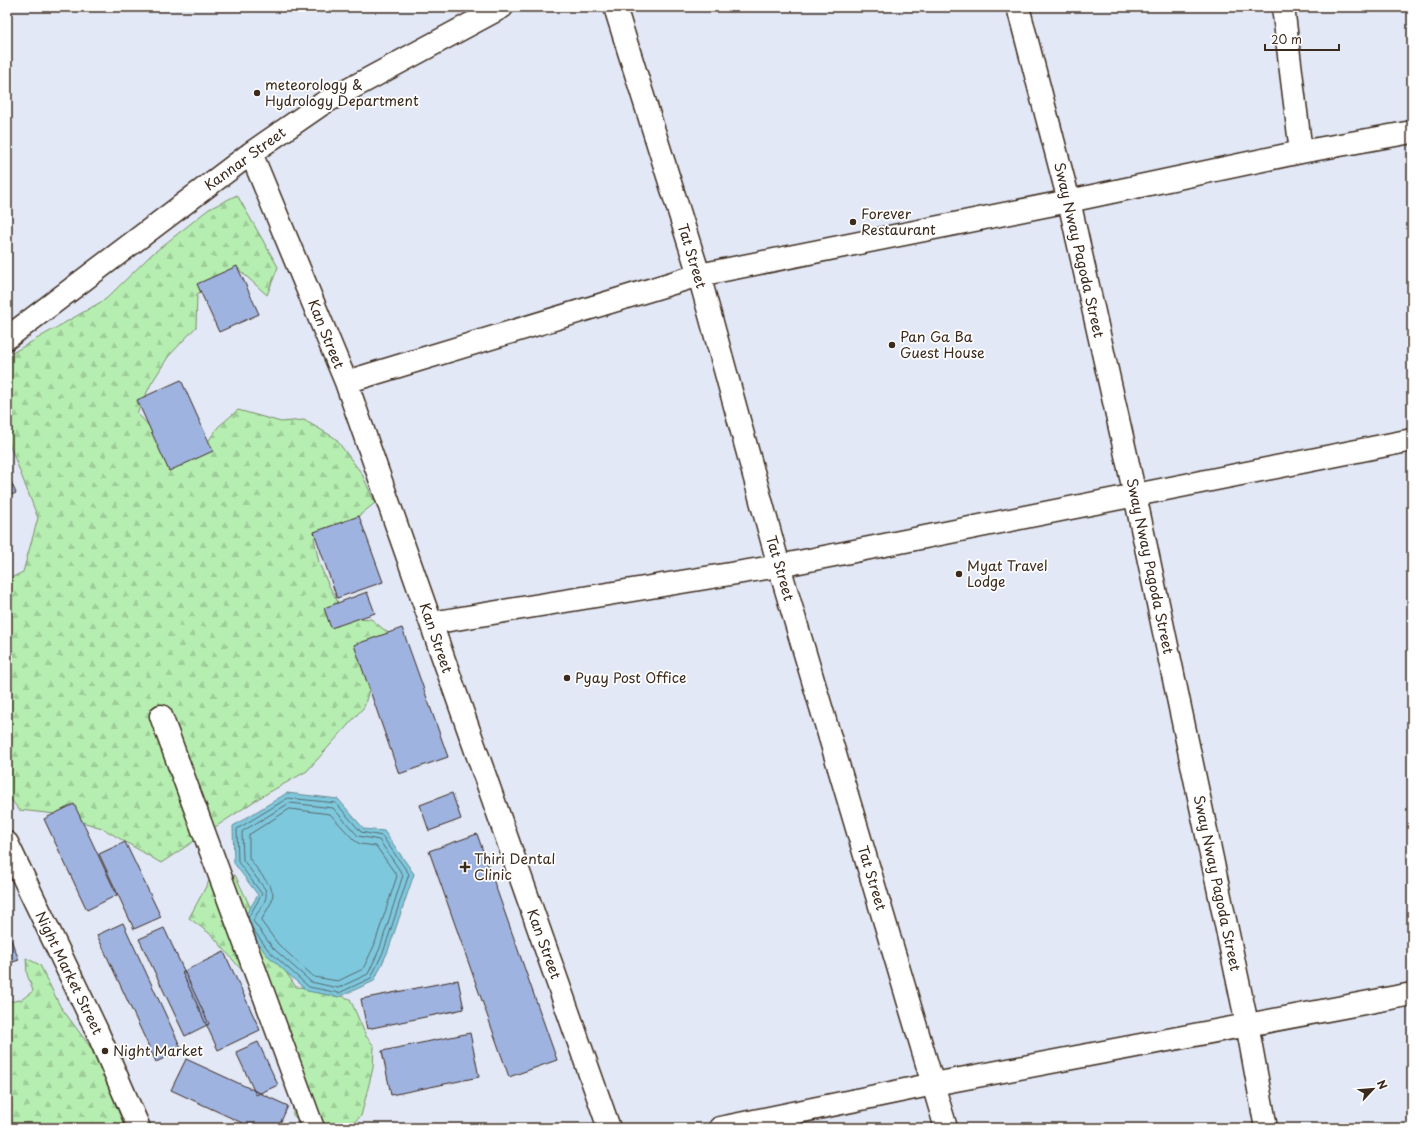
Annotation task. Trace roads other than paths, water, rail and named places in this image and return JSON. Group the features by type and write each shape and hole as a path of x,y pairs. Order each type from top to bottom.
{"street":[{"name":"Kannar Street","path":"7,338 251,153 322,104 502,7"},
{"name":"Tat Street","path":"615,7 699,275 779,566 946,1128"},
{"name":"Sway Nway Pagoda Street","path":"1018,7 1069,201 1135,495 1246,1024 1266,1128"},
{"path":"1282,7 1301,152"},
{"path":"346,382 699,275 1069,201 1301,152 1412,132"},
{"name":"Kan Street","path":"251,153 346,382 610,1128"},
{"path":"431,623 779,566 1412,440"},
{"path":"161,716 313,1128"},
{"name":"Night Market Street","path":"7,843 97,1031 140,1127"},
{"path":"720,1128 934,1084 1246,1024 1412,994"}],"water":[{"path":"287,793 338,799 364,829 384,831 414,874 388,951 374,981 339,997 307,991 266,954 242,921 258,895 234,863 233,826"}],"place":[{"name":"meteorology & Hydrology Department","path":"257,93"},
{"name":"Forever Restaurant","path":"853,222"},
{"name":"Pan Ga Ba Guest House","path":"892,345"},
{"name":"Myat Travel Lodge","path":"959,574"},
{"name":"Pyay Post Office","path":"567,678"},
{"name":"Thiri Dental Clinic","path":"465,867"},
{"name":"Night Market","path":"105,1051"}]}
